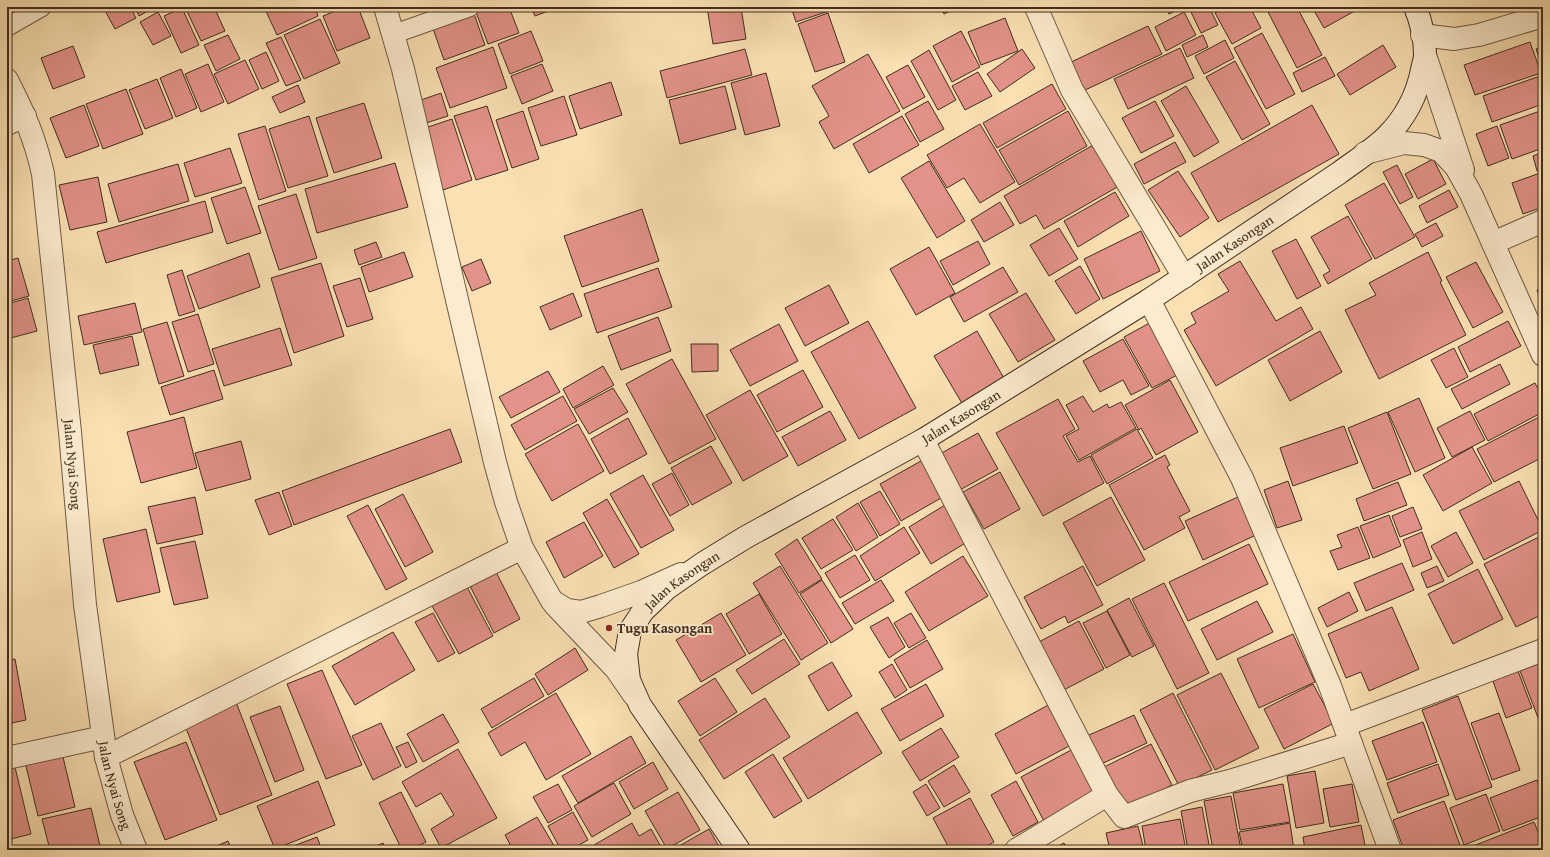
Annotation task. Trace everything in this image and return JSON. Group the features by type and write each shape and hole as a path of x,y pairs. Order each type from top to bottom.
{"street":[{"path":"386,7 394,34 494,462 522,548 552,601 616,669 640,705"},
{"path":"1036,7 1072,90 1184,277"},
{"name":"Jalan Kasongan","path":"739,850 640,705 629,680 626,654 630,630 643,611 666,589 702,564 746,537 923,440 1150,300 1366,154 1387,136 1400,121 1412,102 1420,81 1424,45 1415,7"},
{"path":"1471,194 1424,45 1479,35 1543,16"},
{"name":"Jalan Nyai Song","path":"7,80 16,120 38,151 43,174 70,432 85,605 105,746 122,815 136,850"},
{"path":"1366,154 1404,143 1424,145 1441,151 1456,167 1471,194 1543,355"},
{"path":"1493,243 1543,221"},
{"path":"1150,300 1242,478 1293,597 1348,734 1390,850"},
{"path":"923,440 1107,795 1124,818 1190,791 1230,782 1348,734 1543,650"},
{"path":"7,758 105,746 522,548"},
{"path":"552,601 567,610 581,612 641,592 702,564"},
{"path":"1016,850 1107,795"}],"lane":[{"path":"7,27 42,7"},
{"path":"394,34 470,7"}],"building":[{"path":"7,7 19,7 22,13 7,21"},
{"path":"103,7 130,7 136,18 115,29"},
{"path":"135,7 155,7 139,16"},
{"path":"185,7 214,7 225,31 201,41"},
{"path":"270,7 315,7 318,16 277,35 265,9"},
{"path":"345,7 358,7 370,38 337,51 323,16"},
{"path":"426,7 466,7 431,20"},
{"path":"474,7 509,7 519,33 488,44"},
{"path":"531,7 559,7 535,16"},
{"path":"707,7 741,7 746,39 713,44"},
{"path":"791,7 828,7 829,11 796,22"},
{"path":"940,7 958,7 944,14"},
{"path":"1165,7 1184,7 1169,14"},
{"path":"1197,7 1209,7 1218,25 1201,33 1190,10"},
{"path":"1227,7 1250,7 1261,28 1232,44 1215,13"},
{"path":"1278,7 1297,7 1322,55 1297,68 1268,12"},
{"path":"1312,7 1362,7 1324,28"},
{"path":"1512,7 1542,7 1516,16"},
{"path":"182,8 199,45 181,53 164,16"},
{"path":"472,8 485,45 444,60 431,23"},
{"path":"158,12 171,36 153,45 140,22"},
{"path":"1184,12 1196,35 1166,51 1155,27"},
{"path":"828,13 845,62 815,72 798,24"},
{"path":"1005,18 1018,51 981,65 968,32"},
{"path":"320,19 340,63 304,79 284,35"},
{"path":"1148,26 1162,54 1083,91 1069,63"},
{"path":"531,31 543,61 510,74 498,44"},
{"path":"961,31 980,67 952,82 933,46"},
{"path":"1262,33 1295,94 1266,109 1234,48"},
{"path":"228,35 240,59 216,71 204,45"},
{"path":"1203,35 1208,47 1187,57 1182,45"},
{"path":"281,37 301,80 286,86 266,43"},
{"path":"1225,40 1234,58 1204,74 1195,56"},
{"path":"1530,42 1541,73 1475,95 1464,65"},
{"path":"1383,45 1396,67 1350,95 1337,74"},
{"path":"73,46 85,77 53,89 41,58"},
{"path":"1543,46 1543,70 1536,49"},
{"path":"493,47 507,88 450,108 436,68"},
{"path":"1180,48 1194,78 1128,109 1114,79"},
{"path":"745,49 752,75 667,98 660,71"},
{"path":"1022,49 1035,68 1000,92 987,74"},
{"path":"929,50 956,100 938,110 911,61"},
{"path":"266,52 279,81 262,89 249,60"},
{"path":"868,54 900,111 834,149 819,122 829,116 812,86"},
{"path":"1325,57 1335,76 1302,92 1293,73"},
{"path":"245,60 259,89 228,104 214,74"},
{"path":"1235,61 1270,124 1242,140 1206,77"},
{"path":"208,64 224,102 201,112 185,74"},
{"path":"542,64 553,91 522,104 511,76"},
{"path":"908,65 925,97 903,109 886,77"},
{"path":"181,69 197,108 176,117 160,78"},
{"path":"978,72 992,96 965,110 952,86"},
{"path":"766,73 780,126 745,135 731,83"},
{"path":"1540,76 1543,86 1543,104 1492,122 1483,96"},
{"path":"157,79 173,118 145,129 129,90"},
{"path":"611,82 622,115 580,129 569,96"},
{"path":"1052,84 1066,109 997,148 983,123"},
{"path":"298,85 305,102 280,113 272,97"},
{"path":"725,86 736,129 680,144 669,100"},
{"path":"1186,86 1219,142 1194,157 1161,101"},
{"path":"126,89 143,134 103,149 86,104"},
{"path":"441,93 448,116 426,123 418,101"},
{"path":"564,96 577,135 541,146 528,108"},
{"path":"928,101 944,129 920,142 905,114"},
{"path":"1155,101 1174,136 1141,153 1122,118"},
{"path":"364,103 382,158 334,173 316,118"},
{"path":"84,105 99,146 66,158 50,118"},
{"path":"1312,105 1339,154 1218,222 1191,173"},
{"path":"487,106 508,170 476,180 454,116"},
{"path":"1543,110 1543,148 1512,159 1500,125"},
{"path":"523,111 539,159 512,168 496,120"},
{"path":"1068,111 1087,146 1019,185 999,150"},
{"path":"309,116 328,176 288,188 269,129"},
{"path":"902,116 919,145 869,173 853,144"},
{"path":"452,119 472,180 443,190 422,129"},
{"path":"980,124 1015,182 980,203 964,178 947,188 927,155"},
{"path":"265,126 286,191 259,200 238,134"},
{"path":"1497,126 1509,158 1488,166 1476,134"},
{"path":"1175,142 1186,162 1144,184 1134,164"},
{"path":"1095,144 1119,186 1044,229 1036,215 1020,224 1004,196"},
{"path":"230,148 242,183 195,197 184,163"},
{"path":"1543,152 1543,169 1537,171 1533,156"},
{"path":"1433,159 1446,184 1418,199 1405,174"},
{"path":"929,161 965,221 937,238 901,178"},
{"path":"395,163 408,207 317,233 305,189"},
{"path":"178,164 189,201 119,222 108,184"},
{"path":"1397,165 1413,197 1400,204 1383,172"},
{"path":"1178,171 1209,218 1180,237 1148,190"},
{"path":"1543,172 1543,207 1523,214 1512,183"},
{"path":"98,177 107,222 70,230 59,185"},
{"path":"1384,183 1415,237 1375,259 1345,205"},
{"path":"245,187 261,233 227,244 211,198"},
{"path":"1449,190 1458,207 1427,223 1419,206"},
{"path":"1115,192 1129,216 1078,247 1064,221"},
{"path":"296,194 317,258 279,270 258,206"},
{"path":"205,201 213,232 106,263 97,232"},
{"path":"1000,202 1014,225 984,242 971,220"},
{"path":"642,209 659,261 582,287 564,236"},
{"path":"1348,216 1372,259 1328,284 1323,275 1330,271 1311,237"},
{"path":"1436,223 1443,236 1422,247 1415,234"},
{"path":"1059,228 1078,259 1049,276 1030,245"},
{"path":"1141,231 1160,271 1103,299 1084,259"},
{"path":"1296,239 1321,286 1297,299 1272,251"},
{"path":"978,241 990,264 953,285 940,261"},
{"path":"376,242 382,257 359,265 354,250"},
{"path":"929,247 955,293 916,315 890,269"},
{"path":"404,252 413,277 369,292 361,267"},
{"path":"1428,252 1442,281 1440,282 1466,335 1379,379 1345,310 1376,295 1369,283"},
{"path":"249,253 260,287 199,309 187,276"},
{"path":"18,258 29,296 7,302 7,261"},
{"path":"481,259 491,283 472,291 462,267"},
{"path":"1240,261 1276,321 1301,307 1313,329 1216,386 1184,330 1196,323 1191,313 1229,291 1218,274"},
{"path":"1476,262 1503,312 1473,328 1446,277"},
{"path":"321,263 344,336 294,353 271,278"},
{"path":"1080,266 1100,299 1076,314 1055,281"},
{"path":"1003,267 1018,292 964,322 950,297"},
{"path":"658,268 672,307 597,333 584,294"},
{"path":"182,270 195,311 179,316 167,275"},
{"path":"360,278 373,319 347,327 333,286"},
{"path":"829,285 849,323 805,346 785,308"},
{"path":"1543,287 1543,306 1537,290"},
{"path":"573,293 582,316 550,330 540,307"},
{"path":"1026,293 1055,340 1018,362 989,314"},
{"path":"28,298 37,331 7,339 7,304"},
{"path":"135,303 142,332 84,345 78,316"},
{"path":"198,314 214,364 188,372 172,322"},
{"path":"658,317 671,351 621,370 608,336"},
{"path":"1155,320 1183,372 1152,388 1124,337"},
{"path":"868,321 916,408 859,439 811,352"},
{"path":"1508,321 1521,346 1470,372 1458,347"},
{"path":"167,322 184,376 159,384 143,329"},
{"path":"779,324 798,361 750,386 730,350"},
{"path":"280,328 292,365 224,386 212,349"},
{"path":"977,331 1005,380 963,405 934,356"},
{"path":"1320,331 1342,372 1290,401 1268,360"},
{"path":"132,336 139,365 100,374 93,345"},
{"path":"1123,339 1149,386 1131,395 1123,380 1100,392 1083,361"},
{"path":"691,344 718,344 718,371 692,372"},
{"path":"1454,348 1468,377 1446,388 1431,360"},
{"path":"672,359 716,439 669,464 626,384"},
{"path":"1500,364 1510,384 1462,409 1451,389"},
{"path":"603,366 614,385 573,408 563,389"},
{"path":"214,370 223,399 170,415 161,387"},
{"path":"803,370 823,407 777,432 757,395"},
{"path":"548,371 560,392 511,418 499,397"},
{"path":"1170,380 1198,432 1156,455 1141,428 1139,430 1125,405"},
{"path":"1535,383 1543,398 1543,412 1488,441 1474,414"},
{"path":"613,388 628,412 589,434 574,409"},
{"path":"750,390 788,456 743,481 706,415"},
{"path":"563,396 577,421 525,450 511,425"},
{"path":"1083,396 1093,412 1107,404 1109,408 1121,402 1136,428 1079,460 1066,436 1079,429 1066,405"},
{"path":"1419,398 1445,458 1415,472 1388,412"},
{"path":"1058,399 1075,429 1063,436 1078,462 1090,456 1104,483 1043,516 996,433"},
{"path":"830,411 846,440 798,466 782,437"},
{"path":"1470,411 1485,440 1452,457 1437,428"},
{"path":"1387,412 1411,474 1373,489 1348,428"},
{"path":"1543,415 1543,457 1494,482 1477,449"},
{"path":"184,417 197,468 141,483 127,432"},
{"path":"628,418 647,454 610,474 591,439"},
{"path":"578,424 604,471 552,501 525,454"},
{"path":"1344,426 1358,463 1293,486 1280,448"},
{"path":"450,429 462,462 294,525 282,491"},
{"path":"1137,429 1153,458 1107,484 1091,455"},
{"path":"978,433 998,469 958,491 938,455"},
{"path":"241,441 251,479 206,491 195,453"},
{"path":"711,446 732,483 692,505 671,468"},
{"path":"1472,447 1492,483 1443,511 1423,475"},
{"path":"1165,455 1170,465 1167,467 1190,511 1179,517 1185,528 1144,550 1109,485"},
{"path":"928,457 948,494 901,521 880,484"},
{"path":"1000,472 1020,509 984,529 963,492"},
{"path":"672,473 689,505 670,516 652,484"},
{"path":"643,475 674,530 641,548 610,494"},
{"path":"1288,481 1302,520 1277,528 1264,490"},
{"path":"1519,481 1543,530 1484,560 1459,511"},
{"path":"1398,482 1407,505 1364,521 1356,499"},
{"path":"880,491 900,524 880,536 860,502"},
{"path":"279,492 292,526 269,535 255,500"},
{"path":"403,494 433,552 405,567 375,509"},
{"path":"1240,496 1258,534 1203,560 1185,521"},
{"path":"195,497 203,534 157,544 148,507"},
{"path":"1111,497 1145,560 1097,586 1063,523"},
{"path":"607,499 639,554 614,568 583,513"},
{"path":"858,503 878,537 856,551 836,517"},
{"path":"368,505 407,579 386,590 347,516"},
{"path":"945,505 967,542 931,564 909,527"},
{"path":"1413,507 1422,529 1400,537 1392,516"},
{"path":"1389,515 1401,546 1373,558 1360,526"},
{"path":"833,519 853,550 821,569 802,538"},
{"path":"584,522 603,556 564,578 546,542"},
{"path":"904,527 920,553 875,581 860,556"},
{"path":"1358,527 1370,558 1338,570 1330,551 1342,547 1337,535"},
{"path":"146,529 160,592 117,602 103,539"},
{"path":"1422,532 1432,559 1413,567 1403,540"},
{"path":"1456,532 1473,563 1448,577 1431,546"},
{"path":"1543,535 1543,614 1516,627 1484,564"},
{"path":"797,539 822,579 799,593 775,554"},
{"path":"195,541 208,598 174,605 160,548"},
{"path":"1249,544 1268,584 1188,621 1169,582"},
{"path":"855,555 870,580 840,598 825,573"},
{"path":"963,556 988,596 929,631 905,592"},
{"path":"1402,563 1414,590 1366,611 1354,583"},
{"path":"780,566 828,643 801,660 753,583"},
{"path":"1083,566 1103,605 1068,623 1065,616 1041,629 1024,597"},
{"path":"1437,566 1444,581 1427,588 1421,573"},
{"path":"1478,569 1503,619 1453,644 1428,594"},
{"path":"496,572 520,619 494,633 470,586"},
{"path":"822,580 853,629 831,643 800,594"},
{"path":"881,580 894,601 855,624 842,603"},
{"path":"1164,583 1209,673 1177,689 1132,599"},
{"path":"466,585 493,636 459,654 431,604"},
{"path":"1349,592 1358,611 1327,627 1318,608"},
{"path":"759,594 782,634 749,654 726,614"},
{"path":"1129,598 1154,646 1132,657 1107,610"},
{"path":"1257,601 1273,632 1217,660 1201,629"},
{"path":"1392,607 1419,669 1369,691 1361,672 1346,678 1328,634"},
{"path":"1107,611 1130,655 1106,668 1083,623"},
{"path":"433,613 455,653 438,662 415,622"},
{"path":"721,613 746,655 701,682 676,640"},
{"path":"911,613 926,638 909,648 894,623"},
{"path":"888,617 905,647 889,658 870,627"},
{"path":"1079,621 1104,669 1058,693 1033,645"},
{"path":"393,632 415,670 355,705 332,666"},
{"path":"1293,634 1315,682 1259,708 1237,659"},
{"path":"784,639 800,664 752,694 736,670"},
{"path":"927,640 943,669 910,688 894,660"},
{"path":"575,648 588,670 548,695 535,674"},
{"path":"15,659 26,720 7,724 7,661"},
{"path":"832,662 852,696 828,711 808,676"},
{"path":"1543,662 1543,728 1542,728 1520,671"},
{"path":"892,664 907,690 895,698 879,672"},
{"path":"322,670 362,765 326,779 287,684"},
{"path":"1518,671 1532,708 1506,718 1493,681"},
{"path":"1221,673 1259,748 1215,770 1177,695"},
{"path":"534,678 544,696 492,728 481,709"},
{"path":"715,678 737,712 700,736 678,701"},
{"path":"926,684 944,716 900,741 881,709"},
{"path":"1313,684 1334,723 1284,749 1264,709"},
{"path":"556,693 591,754 546,780 525,742 501,756 488,733"},
{"path":"1173,693 1212,770 1179,786 1140,710"},
{"path":"1458,696 1492,787 1456,800 1422,710"},
{"path":"765,698 790,737 724,779 699,740"},
{"path":"236,702 272,795 220,815 184,723"},
{"path":"1052,703 1073,744 1016,774 995,734"},
{"path":"280,706 304,770 275,782 250,717"},
{"path":"857,712 882,753 808,799 783,758"},
{"path":"1499,713 1520,770 1492,780 1471,723"},
{"path":"443,714 459,742 423,762 407,734"},
{"path":"1134,715 1147,743 1099,765 1087,736"},
{"path":"1423,722 1437,762 1387,780 1372,741"},
{"path":"381,723 401,766 373,780 352,736"},
{"path":"941,728 959,757 920,781 902,752"},
{"path":"631,736 646,763 578,803 562,776"},
{"path":"186,742 217,820 165,840 134,762"},
{"path":"408,742 417,762 406,768 396,747"},
{"path":"1151,744 1172,785 1125,809 1104,767"},
{"path":"458,749 497,818 441,848 431,829 454,815 441,793 416,807 402,782"},
{"path":"1073,749 1098,794 1045,823 1021,777"},
{"path":"62,753 75,807 38,816 25,762"},
{"path":"773,754 802,801 774,818 745,772"},
{"path":"653,762 668,789 634,809 619,782"},
{"path":"14,763 31,834 7,840 7,765"},
{"path":"1438,764 1449,795 1398,813 1387,783"},
{"path":"954,765 970,792 944,807 928,781"},
{"path":"1315,771 1324,823 1296,828 1287,776"},
{"path":"1537,780 1543,797 1543,816 1503,831 1490,798"},
{"path":"318,781 335,825 275,849 257,806"},
{"path":"1016,781 1038,822 1013,836 991,795"},
{"path":"614,783 631,814 592,837 574,806"},
{"path":"558,784 572,810 548,823 533,797"},
{"path":"926,784 940,808 927,816 913,792"},
{"path":"1283,784 1290,822 1240,830 1233,793"},
{"path":"1352,784 1359,822 1330,827 1323,789"},
{"path":"401,792 426,842 409,850 402,850 379,803"},
{"path":"678,792 700,830 667,849 645,811"},
{"path":"1486,794 1500,831 1464,845 1450,808"},
{"path":"1231,796 1241,850 1213,850 1204,801"},
{"path":"970,798 994,842 980,850 950,850 933,818"},
{"path":"1444,801 1460,845 1447,850 1404,850 1393,820"},
{"path":"1202,807 1210,850 1188,850 1181,811"},
{"path":"91,808 101,850 50,850 42,819"},
{"path":"573,812 588,840 570,850 561,850 548,826"},
{"path":"537,817 556,849 513,850 505,835"},
{"path":"1180,819 1186,850 1146,850 1142,826"},
{"path":"1534,822 1543,844 1543,850 1469,850 1468,848"},
{"path":"632,823 639,836 651,829 660,845 652,850 597,850 594,845"},
{"path":"1290,823 1294,850 1243,850 1239,832"},
{"path":"1361,825 1366,850 1305,850 1303,837"},
{"path":"1138,826 1144,850 1110,850 1106,833"},
{"path":"709,829 721,850 672,850"},
{"path":"317,837 322,850 283,850"},
{"path":"228,841 232,850 207,850"},
{"path":"383,843 386,850 367,850"},
{"path":"1064,843 1068,850 1051,850"}],"place":[{"name":"Tugu Kasongan","path":"609,628"}]}
